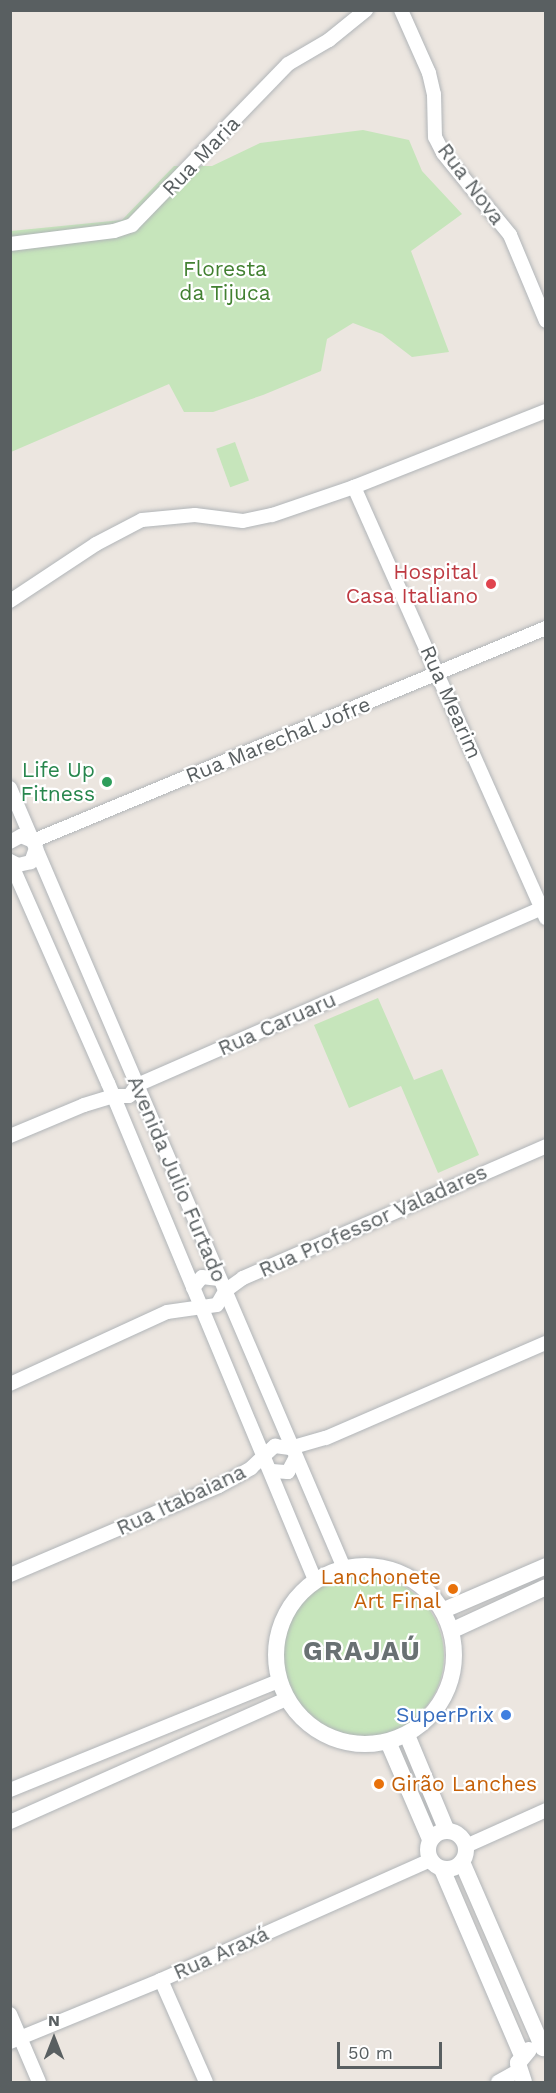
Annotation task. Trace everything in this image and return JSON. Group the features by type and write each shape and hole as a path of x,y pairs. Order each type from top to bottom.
{"street":[{"name":"Rua Maria","path":"10,244 114,231 132,225 288,64 329,40 366,10"},
{"name":"Rua Nova","path":"401,10 429,73 434,94 435,137 443,153 510,235 546,321"},
{"path":"10,602 96,544 141,520 195,515 243,521 354,487 546,411"},
{"name":"Rua Mearim","path":"354,487 544,911"},
{"name":"Rua Marechal Jofre","path":"34,844 546,628"},
{"name":"Avenida Julio Furtado","path":"10,788 293,1454 344,1568"},
{"name":"Rua Marechal Jofre","path":"10,842 21,836 34,844"},
{"name":"Rua Marechal Jofre","path":"10,861 18,865 32,862 34,844"},
{"name":"Avenida Julio Furtado","path":"10,861 111,1089 200,1305 272,1471 315,1580"},
{"name":"Rua Caruaru","path":"134,1080 544,911"},
{"name":"Rua Caruaru","path":"10,1136 111,1089 119,1071 134,1080"},
{"name":"Rua Caruaru","path":"111,1089 129,1096 134,1080"},
{"name":"Rua Professor Valadares","path":"193,1288 202,1277 222,1285 243,1278 546,1146"},
{"name":"Rua Professor Valadares","path":"10,1384 167,1312 200,1305 217,1305 222,1285"},
{"name":"Rua Itabaiana","path":"272,1471 288,1472 293,1454 546,1343"},
{"name":"Rua Itabaiana","path":"10,1575 219,1486 265,1457 275,1446 293,1454"},
{"path":"368,1565 391,1569 412,1578 430,1592 444,1610 453,1630 456,1655 447,1691 430,1715 407,1735 389,1744 346,1743 315,1729 286,1699 278,1681 278,1628 293,1601 315,1580 344,1568 368,1565"},
{"path":"444,1610 546,1566"},
{"path":"453,1630 546,1587"},
{"path":"10,1790 278,1681"},
{"path":"10,1822 286,1699"},
{"path":"407,1735 447,1831 461,1837 464,1854 544,2049 535,2048 521,2070 498,2082"},
{"path":"389,1744 430,1839 436,1864 521,2070"},
{"path":"436,1864 464,1854 546,1810"},
{"path":"430,1839 447,1831"},
{"name":"Rua Araxá","path":"16,2040 436,1864"},
{"path":"161,1980 206,2082"},
{"path":"10,2014 16,2040 39,2082"}],"green space":[{"name":"Floresta da Tijuca","path":"363,130 409,140 422,171 462,214 411,251 449,352 412,357 382,334 353,323 327,339 321,371 263,395 213,412 184,412 169,384 11,452 11,231 122,220 174,166 212,166 260,143"},
{"path":"235,442 249,481 230,487 216,449"},
{"path":"378,998 414,1080 442,1069 479,1155 438,1173 401,1086 349,1108 314,1025"},
{"path":"363,1575 394,1581 420,1599 438,1625 444,1656 438,1687 420,1713 394,1731 363,1737 332,1731 306,1713 288,1687 282,1656 288,1625 306,1599 332,1581"}],"place":[{"name":"Hospital Casa Italiano","path":"491,584"},
{"name":"Life Up Fitness","path":"107,782"},
{"name":"Lanchonete Art Final","path":"453,1589"},
{"name":"SuperPrix","path":"506,1715"},
{"name":"Girão Lanches","path":"379,1784"}],"district":[{"name":"GRAJAÚ","path":"362,1652"}]}
